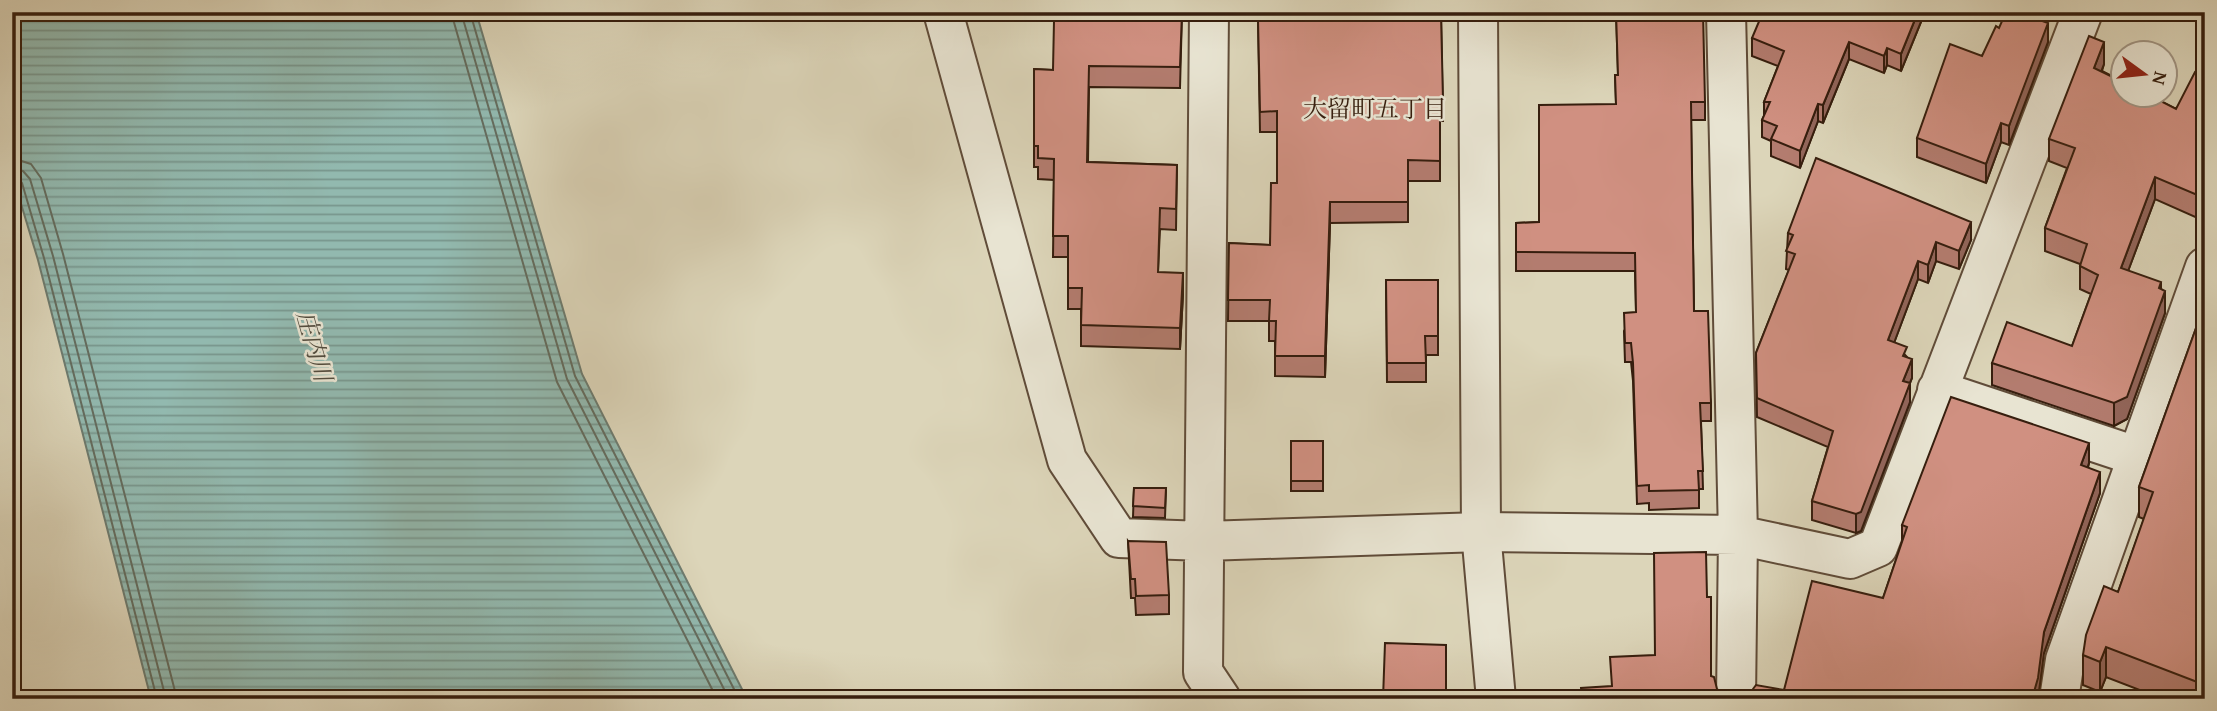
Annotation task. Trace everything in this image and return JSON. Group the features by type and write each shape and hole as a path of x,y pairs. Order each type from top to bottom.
{"street":[{"path":"943,12 1067,460 1119,538 1205,541 1481,532 1738,534 1850,559 1878,547 2083,12"},
{"path":"1209,12 1203,672 1222,699"},
{"path":"1478,12 1481,532 1496,699"},
{"path":"1726,12 1738,534 1737,699"},
{"path":"2059,699 2065,660 2205,267"},
{"path":"1937,390 2136,456"}],"water":[{"name":"庄内川","path":"12,12 476,12 582,374 747,699 151,699 38,260 12,174"}],"building":[{"path":"1064,12 1182,12 1180,67 1089,66 1087,162 1177,165 1176,209 1160,208 1158,272 1183,273 1180,328 1081,325 1082,288 1068,288 1068,236 1053,236 1054,159 1038,158 1038,146 1034,146 1034,69 1053,70 1054,21 1064,21"},
{"path":"1616,12 1703,12 1705,102 1691,102 1694,311 1708,311 1711,403 1700,403 1703,471 1698,471 1699,490 1649,491 1649,485 1637,486 1633,363 1631,343 1625,343 1624,313 1636,312 1635,253 1516,252 1516,223 1539,222 1539,105 1616,104"},
{"path":"1763,12 1918,12 1901,54 1887,48 1884,56 1849,42 1823,105 1818,104 1800,151 1771,139 1777,126 1762,120 1770,102 1764,102 1784,51 1752,38"},
{"path":"2006,12 2046,12 2042,21 2048,23 2009,126 2001,123 1986,164 1917,138 1950,44 1982,56"},
{"path":"1441,14 1443,100 1440,100 1440,161 1408,160 1408,202 1330,202 1325,356 1275,356 1276,321 1269,321 1270,300 1228,300 1229,243 1270,245 1271,183 1277,183 1277,111 1260,112 1258,19"},
{"path":"2089,36 2104,42 2094,68 2108,75 2108,108 2176,109 2195,72 2205,75 2205,192 2202,197 2155,177 2121,268 2161,282 2159,288 2165,291 2127,397 2114,403 1992,363 2007,322 2072,346 2098,275 2080,266 2087,244 2045,228 2075,148 2049,139"},
{"path":"1816,158 1971,222 1959,251 1936,242 1928,265 1918,261 1888,340 1907,347 1903,356 1912,359 1903,381 1910,383 1861,512 1856,514 1812,501 1833,431 1757,398 1756,353 1795,254 1786,251 1793,235 1788,233"},
{"path":"1386,280 1438,280 1438,336 1425,336 1426,363 1387,363"},
{"path":"2205,303 2205,685 2106,647 2100,662 2083,655 2086,635 2104,586 2118,592 2153,492 2139,487"},
{"path":"1951,397 2089,443 2081,465 2100,472 2044,632 2038,678 2032,699 1740,699 1747,697 1756,685 1784,690 1812,581 1883,598 1907,527 1902,525"},
{"path":"1291,441 1323,441 1323,481 1291,481"},
{"path":"1134,488 1166,488 1165,508 1133,506"},
{"path":"1128,541 1166,542 1169,595 1136,596 1135,579 1131,579"},
{"path":"1706,552 1707,597 1711,597 1711,676 1714,677 1717,689 1725,697 1732,699 1582,699 1581,688 1612,686 1610,657 1655,655 1654,553"},
{"path":"1385,643 1446,645 1446,699 1383,699"}],"district":[{"name":"大留町五丁目","path":"1375,109"}]}
